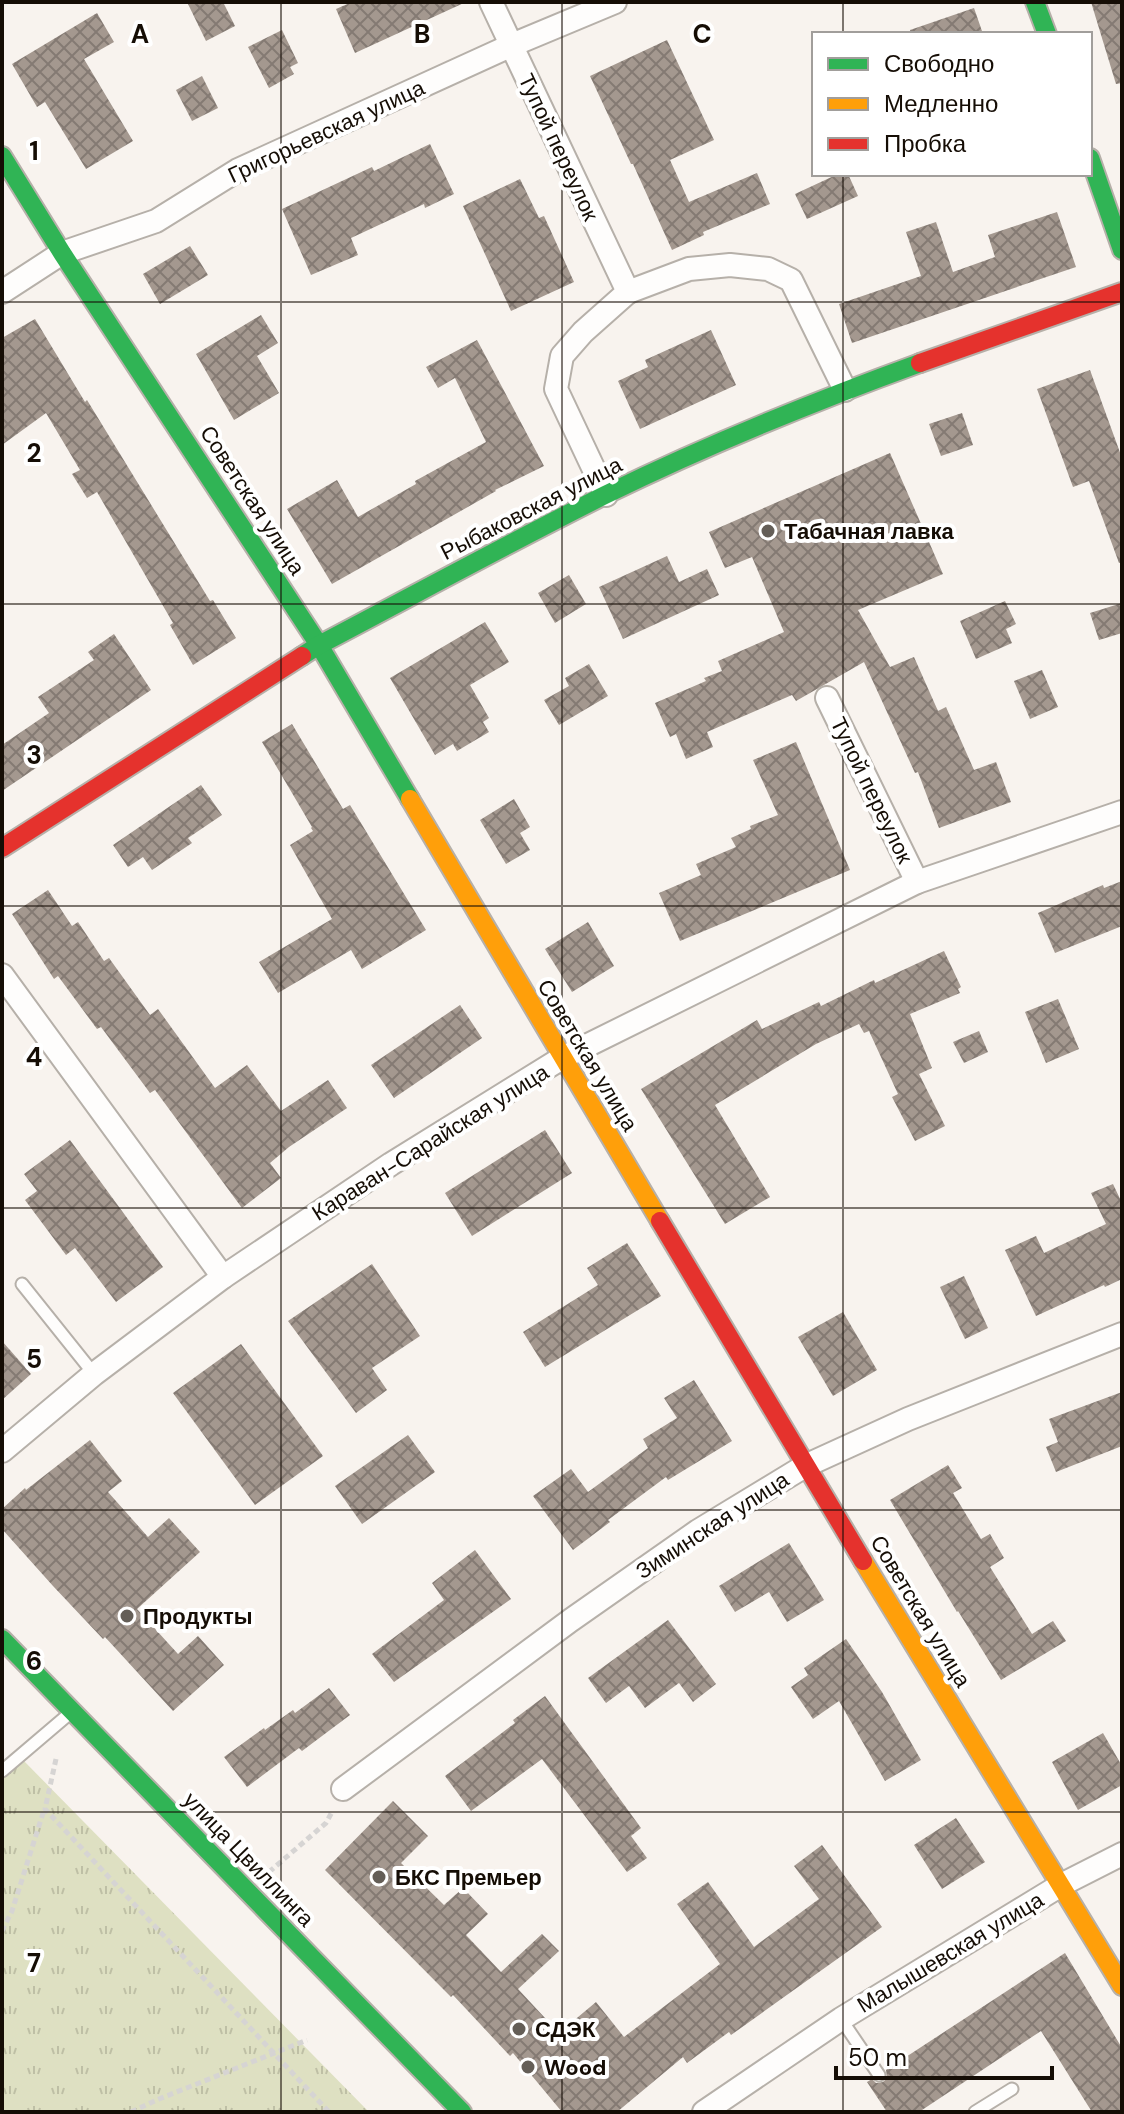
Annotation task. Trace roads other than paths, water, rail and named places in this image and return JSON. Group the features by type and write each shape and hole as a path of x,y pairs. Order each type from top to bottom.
{"street":[{"name":"Тупой переулок","path":"491,2 628,292"},
{"name":"Григорьевская улица","path":"2,292 62,253 156,221 238,170 512,45 615,2"},
{"path":"1035,2 1046,32"},
{"name":"Советская улица","path":"2,156 62,253 319,645 805,1466 1122,1986"},
{"path":"1092,164 1122,250"},
{"path":"606,495 556,389 562,356 583,332 628,292 689,269 730,265 768,269 791,280 845,390"},
{"name":"Рыбаковская улица","path":"2,848 319,645 606,495 730,437 845,390 1122,292"},
{"name":"Тупой переулок","path":"827,698 917,882"},
{"name":"Караван-Сарайская улица","path":"2,1451 94,1374 223,1277 391,1164 562,1058 917,882 1122,812"},
{"path":"2,975 223,1277"},
{"name":"Зиминская улица","path":"343,1789 660,1557 805,1466 908,1419 1122,1334"},
{"name":"улица Цвиллинга","path":"2,1639 462,2112"},
{"name":"Малышевская улица","path":"704,2112 841,2019 1061,1885 1122,1854"}],"lane":[{"path":"22,1284 94,1374"},
{"path":"2,1771 73,1711"},
{"path":"841,2019 879,2075"},
{"path":"975,2112 1012,2089"}],"place":[{"name":"Табачная лавка","path":"768,531"},
{"name":"Продукты","path":"127,1616"},
{"name":"БКС Премьер","path":"379,1877"},
{"name":"СДЭК","path":"519,2029"},
{"name":"Wood","path":"528,2067"}]}
